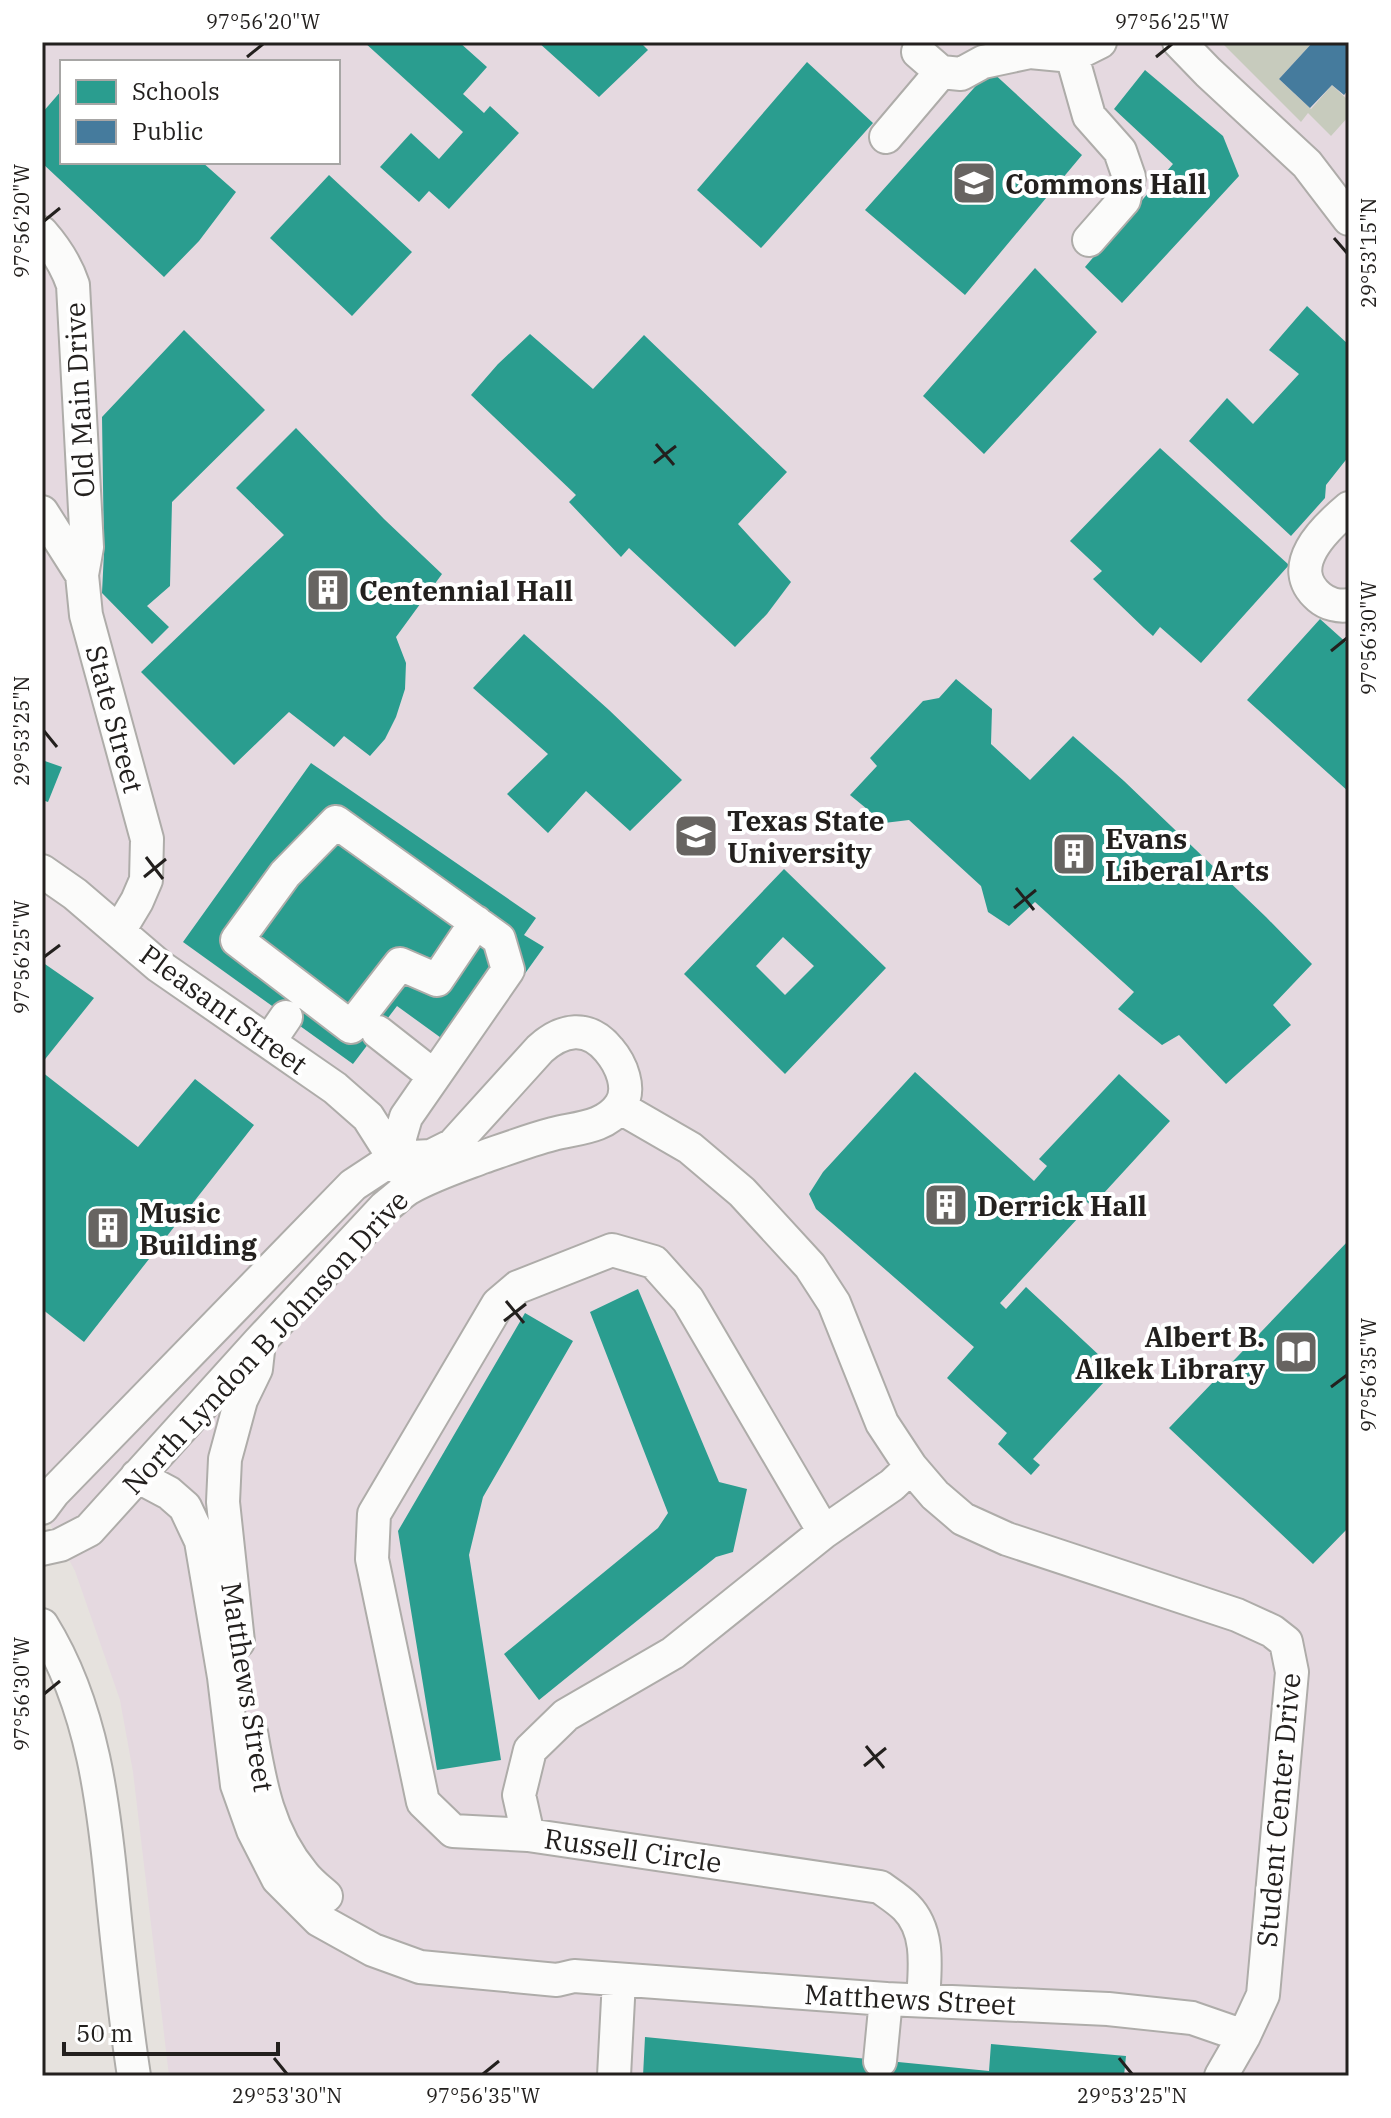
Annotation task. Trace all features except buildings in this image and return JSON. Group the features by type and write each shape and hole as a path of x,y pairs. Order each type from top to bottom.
{"street":[{"path":"1179,42 1307,164 1339,184 1349,219"},
{"path":"886,137 929,62 961,74 983,62 1030,52 1086,49 1089,116 1120,151 1129,177 1124,200 1089,240"},
{"name":"Old Main Drive","path":"42,233 62,259 73,285 87,547 82,575"},
{"path":"1349,508 1310,549 1304,567 1313,592 1324,601 1342,607 1349,605"},
{"name":"State Street","path":"42,512 82,575 86,615 147,839 146,880 119,931"},
{"path":"394,1158 406,1117 508,970 499,939 476,922 336,822 285,874 237,940 351,1027 400,964 437,980 476,922"},
{"name":"Pleasant Street","path":"42,871 75,894 159,966 278,1030 368,1117 394,1158 408,1189"},
{"path":"378,1032 434,1076"},
{"name":"North Lyndon B Johnson Drive","path":"42,1508 54,1492 353,1185 394,1158 431,1156 453,1145 552,1038 578,1032 591,1036 608,1048 625,1081 625,1095 619,1107 604,1121 484,1157 408,1189 385,1207 89,1530 60,1545 42,1549"},
{"name":"Student Center Drive","path":"619,1107 690,1148 742,1192 810,1266 834,1303 882,1423 911,1467 935,1495 963,1519 1007,1539 1237,1615 1272,1631 1286,1642 1292,1672 1263,1995 1221,2076"},
{"path":"528,1835 453,1831 423,1802 372,1559 374,1514 498,1304 518,1287 612,1250 654,1262 688,1300 824,1532"},
{"name":"Matthews Street","path":"259,1342 256,1369 241,1400 225,1459 223,1502 242,1675 261,1792 279,1837 303,1874 334,1905 372,1932 423,1949 560,1967 574,1976"},
{"path":"156,1387 190,1420"},
{"name":"Russell Circle","path":"911,1467 892,1485 824,1532 673,1653 566,1715 530,1750 519,1795 528,1835 880,1887 907,1907 923,1932 923,2000"},
{"name":"Matthews Street","path":"137,1476 169,1493 185,1507 201,1541 224,1677 237,1785 253,1830 278,1879 319,1920 373,1950 420,1967 557,1980 574,1976 886,1999 1108,2009 1192,2018 1244,2036"},
{"path":"42,1625 74,1691 97,1770 126,2030 134,2076"},
{"path":"614,2076 619,1980"},
{"path":"880,2061 886,1999"}],"shaded area":[{"name":"Texas State University","path":"42,42 1349,42 1349,2076 169,2076 133,1772 120,1700 75,1571 42,1509"},
{"path":"1221,42 1313,42 1279,79 1311,109 1332,85 1349,101 1349,116 1331,136 1308,113 1301,122"}],"place":[{"name":"Commons Hall","path":"974,183"},
{"name":"Centennial Hall","path":"328,590"},
{"name":"Texas State University","path":"696,836"},
{"name":"Evans Liberal Arts","path":"1074,854"},
{"name":"Derrick Hall","path":"946,1205"},
{"name":"Music Building","path":"108,1228"},
{"name":"Albert B. Alkek Library","path":"1296,1352"}]}
